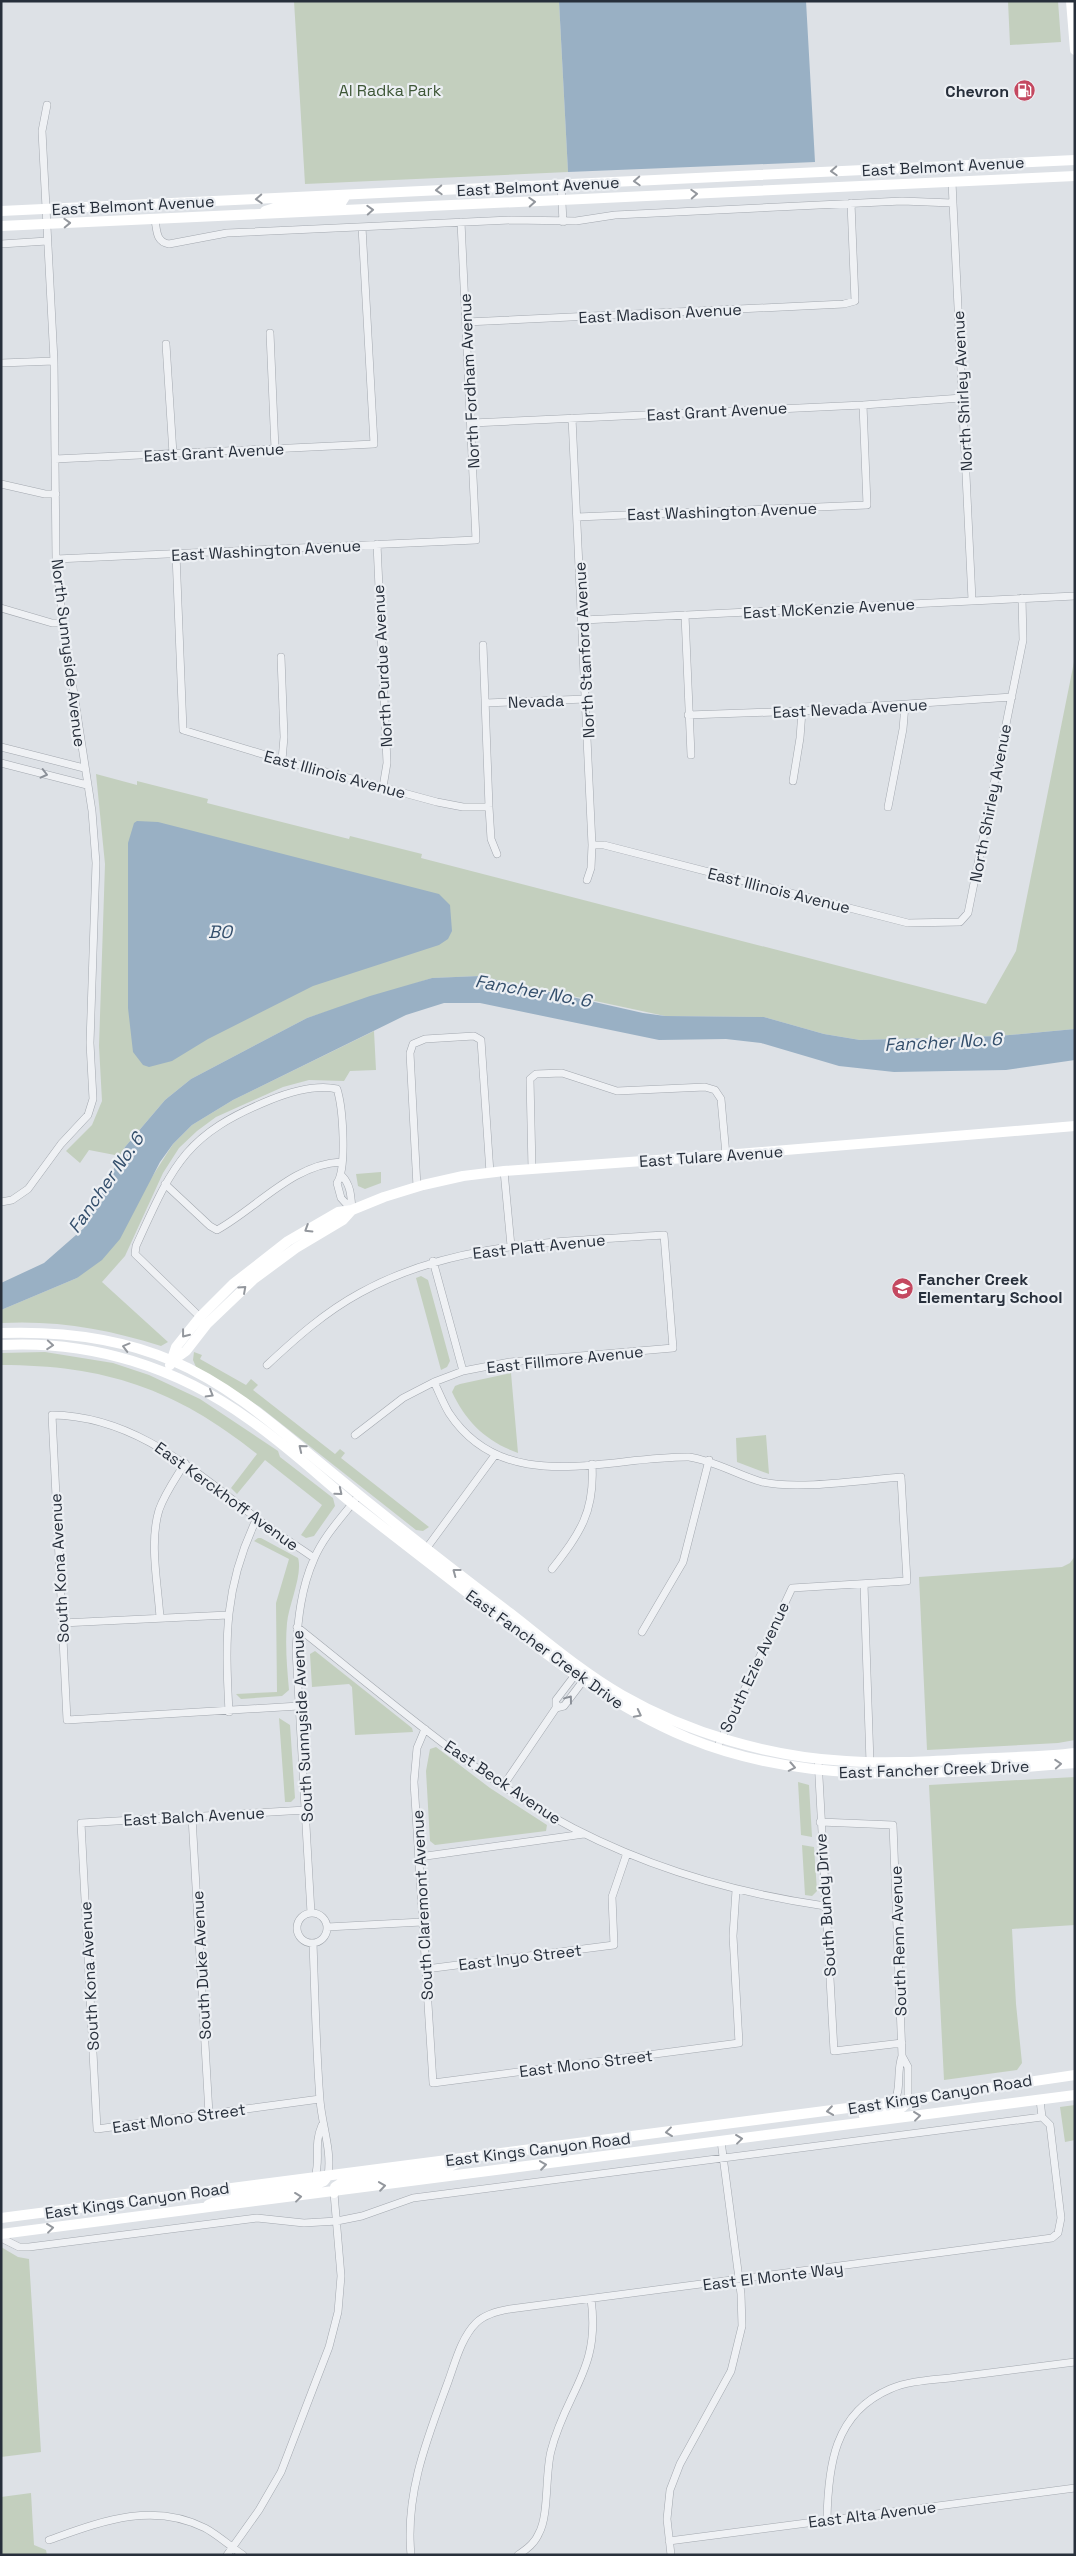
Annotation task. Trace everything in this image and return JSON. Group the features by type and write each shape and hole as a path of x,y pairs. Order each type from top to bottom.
{"street":[{"path":"1071,1 1075,50"},
{"name":"North Sunnyside Avenue","path":"1,1202 12,1200 28,1189 61,1144 91,1110 93,1098 90,1011 96,893 94,836 63,623 56,559 54,361 42,131 47,105"},
{"name":"East Belmont Avenue","path":"1,211 1075,160"},
{"name":"East Belmont Avenue","path":"1,226 1075,176"},
{"name":"North Shirley Avenue","path":"952,182 972,600"},
{"path":"561,184 563,222"},
{"path":"247,216 280,206 341,203 346,194"},
{"name":"East Belmont Avenue","path":"155,220 159,239 163,243 169,244 227,233 511,220 563,222 615,214 851,203 902,201 952,203"},
{"name":"East Madison Avenue","path":"466,322 844,304 855,301 851,203"},
{"name":"North Fordham Avenue","path":"462,222 476,540"},
{"name":"East Grant Avenue","path":"55,460 374,444 362,227"},
{"name":"East Belmont Avenue","path":"1,244 47,241"},
{"path":"270,333 275,449"},
{"path":"166,344 173,454"},
{"path":"1,363 54,361"},
{"name":"East Grant Avenue","path":"472,422 862,405 962,398"},
{"name":"East Washington Avenue","path":"577,517 867,505 862,405"},
{"name":"North Stanford Avenue","path":"572,418 583,620 592,845 591,868 586,880"},
{"path":"1,484 45,494 56,494"},
{"name":"East Washington Avenue","path":"56,559 476,540"},
{"name":"North Purdue Avenue","path":"377,544 386,763 384,787"},
{"name":"East Illinois Avenue","path":"176,554 182,730 282,760 446,804 489,807"},
{"name":"East McKenzie Avenue","path":"583,620 1075,596"},
{"name":"North Shirley Avenue","path":"965,918 968,913 1023,640 1022,598"},
{"path":"1,608 52,623 63,623"},
{"path":"685,615 691,755"},
{"path":"483,645 491,839 497,854"},
{"path":"281,657 284,737 282,760"},
{"name":"East Nevada Avenue","path":"688,715 905,705 1012,696"},
{"name":"Nevada","path":"486,703 586,699"},
{"path":"888,807 903,729 905,705"},
{"path":"793,781 802,711"},
{"path":"1,748 84,768"},
{"path":"1,763 87,785"},
{"name":"East Illinois Avenue","path":"592,845 604,845 908,923 960,922 965,918"},
{"path":"418,1187 410,1052 413,1044 425,1038 474,1036 481,1040 490,1173"},
{"path":"532,1169 530,1079 536,1074 548,1072 562,1073 617,1091 705,1087 715,1090 722,1099 726,1156"},
{"path":"200,1317 134,1254 165,1184 194,1144 224,1121 258,1105 292,1093 321,1088 337,1089 342,1146 342,1176 337,1183 341,1198 352,1210"},
{"name":"East Tulare Avenue","path":"166,1373 176,1347 200,1317 232,1284 288,1241 338,1212 352,1210 384,1197 418,1187 463,1176 504,1171 726,1156 1075,1126"},
{"path":"165,1184 210,1226 217,1230 255,1202 299,1176 319,1166 342,1162"},
{"path":"504,1171 510,1246"},
{"path":"342,1176 347,1181 351,1194 352,1210"},
{"name":"East Tulare Avenue","path":"172,1361 186,1351 207,1324 254,1278 311,1238 343,1220 352,1210"},
{"name":"East Platt Avenue","path":"267,1365 309,1327 351,1298 389,1278 433,1261 510,1246 664,1235 673,1348"},
{"path":"433,1261 463,1371"},
{"path":"1,1333 36,1332 73,1336 103,1341 172,1361"},
{"path":"1,1345 28,1344 76,1347 108,1354 166,1373"},
{"name":"East Fillmore Avenue","path":"355,1435 404,1398 434,1382 463,1371 510,1362 673,1348"},
{"name":"East Fancher Creek Drive","path":"172,1361 235,1396 269,1422 356,1499 426,1549 583,1670 624,1696 672,1718 720,1737 769,1750 818,1759 870,1763 1075,1753"},
{"name":"East Fancher Creek Drive","path":"166,1373 204,1391 252,1420 356,1499 579,1678 625,1708 657,1724 717,1748 767,1762 817,1771 892,1774 1075,1763"},
{"path":"434,1382 455,1421 478,1443 495,1455 520,1464 540,1467 672,1457 709,1460 747,1477 777,1484 901,1477 907,1581 864,1584 870,1763"},
{"name":"East Kerckhoff Avenue","path":"52,1415 81,1418 120,1428 149,1440 185,1463 257,1518 314,1558"},
{"name":"South Kona Avenue","path":"52,1415 67,1720 229,1712"},
{"path":"426,1549 495,1455"},
{"path":"642,1632 683,1562 709,1460"},
{"path":"160,1618 155,1539 156,1524 166,1494 185,1463"},
{"path":"552,1570 574,1541 588,1512 593,1484 592,1464"},
{"name":"South Sunnyside Avenue","path":"311,1913 296,1650 297,1627 300,1603 314,1558 356,1499"},
{"path":"257,1518 242,1548 236,1568 228,1615 226,1660 229,1712 299,1706"},
{"name":"South Ezie Avenue","path":"717,1748 720,1737 792,1588 864,1584"},
{"path":"62,1623 228,1615"},
{"name":"East Beck Avenue","path":"297,1627 425,1729 503,1786 585,1834 626,1853 699,1880 736,1890 825,1906"},
{"path":"503,1786 556,1708 556,1700 579,1678"},
{"name":"South Claremont Avenue","path":"425,1729 415,1762 422,1922 433,2082"},
{"name":"South Bundy Drive","path":"818,1759 817,1771 834,2051 902,2043"},
{"name":"East Balch Avenue","path":"81,1822 306,1810"},
{"name":"South Duke Avenue","path":"192,1817 209,2114"},
{"name":"South Kona Avenue","path":"81,1822 97,2129"},
{"name":"South Renn Avenue","path":"820,1822 893,1825 902,2043 902,2056 898,2067 898,2091 894,2102"},
{"path":"419,1857 585,1834"},
{"name":"East Inyo Street","path":"426,1969 614,1945 612,1896 626,1853"},
{"name":"East Mono Street","path":"433,2082 739,2044 733,1936 736,1890"},
{"path":"311,1913 320,1916 327,1927 322,1940 313,1944 302,1940 297,1931 301,1917 311,1913"},
{"path":"327,1927 422,1922"},
{"path":"200,2209 223,2198 320,2184 328,2176 327,2138 322,2125 320,2098 313,1944"},
{"name":"South Renn Avenue","path":"902,2056 908,2067 908,2100"},
{"name":"East Kings Canyon Road","path":"1,2218 894,2102 1075,2075"},
{"name":"East Kings Canyon Road","path":"1,2236 1075,2096"},
{"name":"East Mono Street","path":"97,2129 320,2098"},
{"path":"808,2130 830,2121 891,2112 902,2108 908,2100"},
{"path":"1040,2100 1042,2117"},
{"name":"East Kings Canyon Road","path":"1,2236 19,2247 29,2248 257,2218 304,2223 336,2221 362,2216 413,2198 1042,2117"},
{"name":"East El Monte Way","path":"411,2555 411,2499 422,2453 461,2347 476,2323 487,2316 510,2309 1052,2238 1058,2233 1061,2218 1050,2125 1042,2117"},
{"path":"315,2177 317,2170 316,2139 322,2125"},
{"path":"671,2555 668,2503 674,2476 725,2383 735,2357 742,2326 740,2280 721,2141"},
{"path":"226,2555 259,2510 281,2472 291,2451 329,2347 340,2296 341,2276 335,2187 343,2182 444,2169 467,2158"},
{"path":"518,2555 529,2547 539,2534 543,2522 547,2470 552,2449 590,2355 593,2326 591,2299"},
{"path":"827,2520 828,2482 835,2448 855,2413 871,2398 891,2388 917,2382 1075,2362"},
{"name":"East Alta Avenue","path":"669,2541 1075,2488"},
{"path":"49,2540 105,2520 144,2514 190,2522 206,2529 243,2555"}],"green space":[{"name":"Al Radka Park","path":"294,1 559,1 568,172 305,184"},
{"path":"1008,1 1058,1 1061,42 1010,45"},
{"path":"1075,657 1075,1029 999,1036 860,1040 824,1034 764,1017 665,1016 479,976 432,978 307,1018 191,1079 165,1100 125,1147 120,1156 89,1150 80,1163 66,1151 92,1125 102,1101 99,1046 105,864 96,774 137,785 137,781 208,799 207,803 349,839 350,836 422,854 421,858 986,1004 1016,951"},
{"path":"374,1031 376,1070 350,1071 344,1081 309,1080 283,1087 216,1117 179,1148 163,1173 125,1256 102,1282 168,1342 161,1346 102,1330 62,1324 1,1323 1,1310 77,1278 148,1183 173,1144 192,1125 233,1100"},
{"path":"381,1172 381,1183 365,1189 358,1186 356,1174"},
{"path":"421,1276 428,1280 450,1361 447,1367 441,1370 416,1278"},
{"path":"45,1352 113,1363 149,1375 200,1399 278,1451 280,1457 333,1498 335,1506 314,1536 306,1538 301,1535 322,1505 265,1460 237,1494 231,1488 257,1454 197,1413 168,1397 138,1385 106,1376 39,1366 1,1365 1,1353"},
{"path":"194,1352 202,1355 200,1359 246,1385 251,1379 258,1385 253,1390 335,1454 340,1449 345,1453 341,1458 429,1527 423,1531 416,1530 260,1407 196,1367 193,1360"},
{"path":"511,1373 518,1453 497,1443 479,1430 464,1413 452,1392 455,1386 460,1384"},
{"path":"766,1435 769,1474 737,1462 736,1438"},
{"path":"258,1538 298,1558 299,1572 286,1631 289,1690 282,1696 241,1699 236,1694 277,1692 276,1603 289,1559 254,1541"},
{"path":"1075,1556 1075,1740 1058,1743 927,1750 919,1577 1062,1567 1070,1563"},
{"path":"315,1651 412,1728 413,1732 355,1735 352,1687 349,1684 312,1687 310,1654"},
{"path":"279,1718 290,1725 295,1798 291,1802 285,1802"},
{"path":"436,1747 490,1788 547,1825 546,1831 435,1845 430,1841 426,1771 430,1749"},
{"path":"1075,1777 1075,1925 1012,1929 1016,2004 1022,2063 1017,2070 944,2080 929,1785"},
{"path":"798,1782 809,1785 812,1837 801,1835"},
{"path":"802,1845 814,1847 817,1891 812,1896 805,1895"},
{"path":"1075,2105 1075,2140 1065,2142 1060,2107"},
{"path":"1,2247 18,2257 29,2259 41,2452 1,2457"},
{"path":"31,2493 34,2545 46,2550 47,2555 1,2555 1,2497"}],"water":[{"path":"559,1 806,1 815,162 568,172"},
{"name":"BO","path":"137,821 158,822 439,894 450,905 452,931 448,939 439,945 313,986 208,1039 172,1061 149,1067 143,1065 133,1052 128,1008 128,843 134,823"},
{"name":"Fancher No. 6","path":"479,976 643,1013 665,1016 764,1017 824,1034 860,1040 999,1036 1075,1029 1075,1060 1006,1070 894,1072 839,1066 761,1043 726,1039 659,1040 480,1003 444,1003 406,1015 233,1100 192,1125 173,1144 160,1162 120,1239 102,1260 77,1278 1,1310 1,1283 44,1263 84,1228 125,1147 165,1100 191,1079 307,1018 370,996 432,978"}],"place":[{"name":"Chevron","path":"1025,91"},
{"name":"Fancher Creek Elementary School","path":"902,1288"}]}
